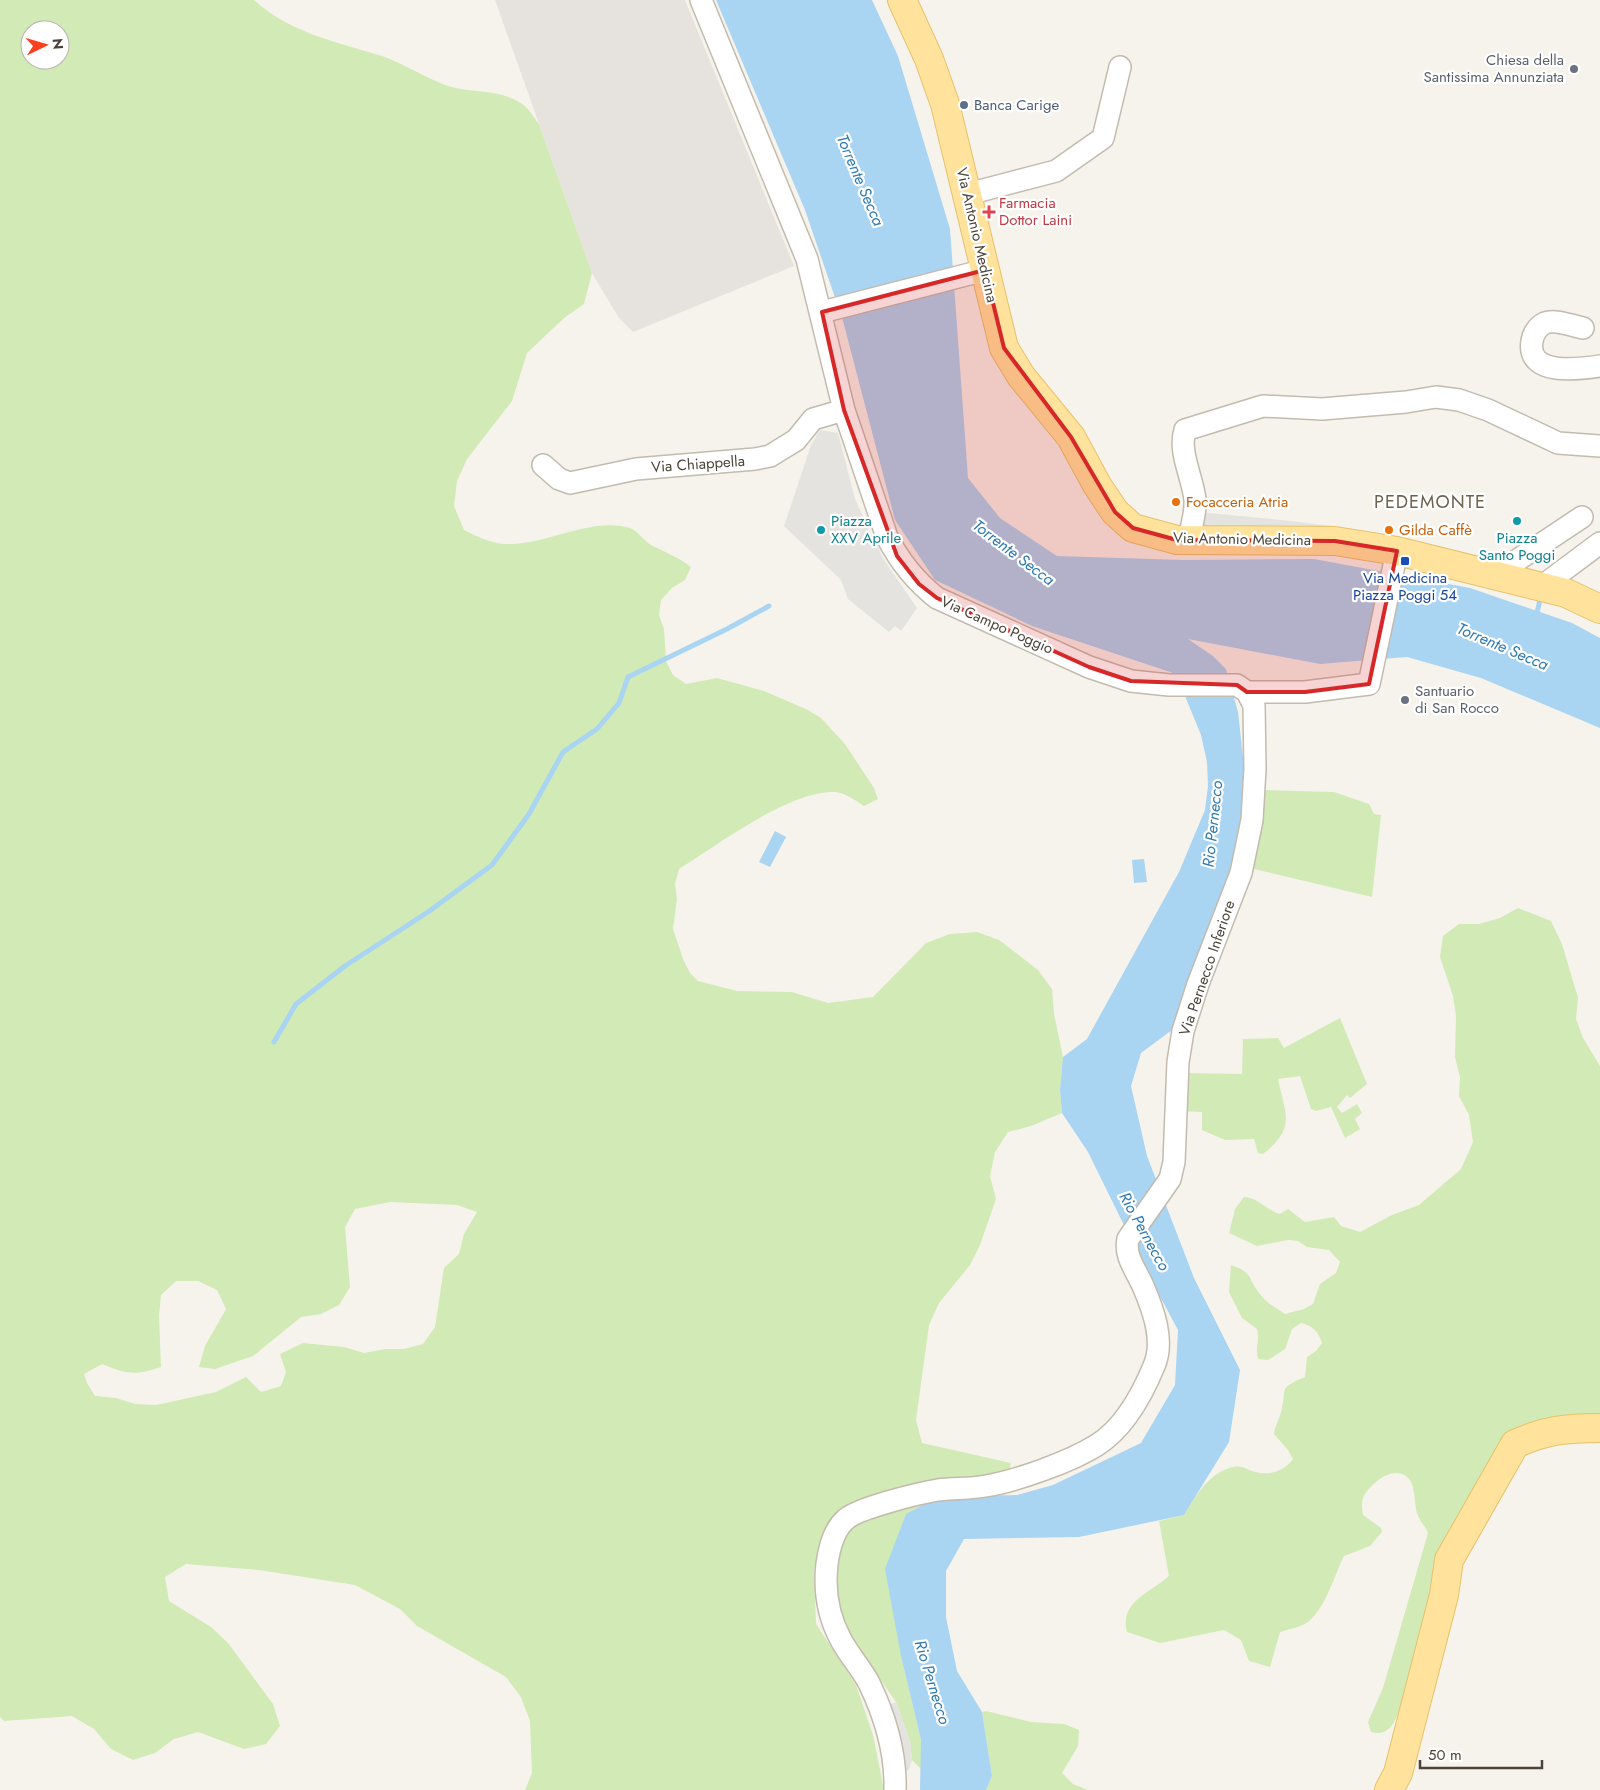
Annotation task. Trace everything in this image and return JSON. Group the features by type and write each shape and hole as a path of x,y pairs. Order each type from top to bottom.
{"main road":[{"name":"Via Antonio Medicina","path":"902,0 929,59 945,104 968,194 975,272 1004,348 1021,376 1071,437 1097,485 1115,512 1133,528 1154,535 1189,540 1335,541 1566,593 1600,609"},
{"path":"1389,1790 1398,1773 1444,1595 1449,1560 1515,1444 1535,1435 1561,1428 1600,1428"}],"street":[{"name":"Via Campo Poggio","path":"700,0 827,311 844,410 882,523 894,550 919,584 931,594 1089,667 1131,681 1168,685 1305,692 1369,684 1396,555"},
{"path":"968,194 1056,171 1103,138 1120,66"},
{"path":"827,311 975,272"},
{"path":"1583,328 1554,322 1545,323 1536,330 1532,338 1531,348 1533,355 1549,367 1565,370 1600,366"},
{"path":"1189,540 1195,502 1182,437 1185,430 1263,406 1322,409 1406,402 1436,397 1459,400 1488,410 1558,443 1600,446"},
{"name":"Via Chiappella","path":"543,465 559,479 570,483 636,469 755,459 770,456 796,440 813,419 844,410"},
{"path":"1500,578 1516,562 1582,516"},
{"path":"1540,587 1600,543"},
{"name":"Via Pernecco Inferiore","path":"895,1790 891,1745 878,1707 868,1682 841,1640 830,1617 827,1582 828,1562 834,1537 844,1520 856,1512 937,1490 986,1486 1013,1479 1082,1454 1099,1444 1124,1420 1138,1399 1155,1364 1158,1341 1155,1318 1143,1286 1128,1255 1126,1246 1128,1238 1170,1179 1174,1162 1178,1062 1183,1031 1201,976 1241,873 1252,820 1255,769 1254,705 1242,688"}],"highlighted area":[{"path":"985,270 1004,348 1071,437 1115,512 1133,528 1177,540 1335,541 1397,551 1369,684 1305,692 1247,692 1237,685 1131,681 1089,667 937,598 919,584 897,556 844,410 822,312"}],"shaded area":[{"path":"495,0 685,0 794,266 633,332 619,318 592,273"},
{"name":"Piazza XXV Aprile","path":"820,430 838,433 855,499 884,560 917,608 901,631 895,626 889,632 848,599 841,580 784,526 811,445"},
{"path":"1199,512 1332,526 1330,535 1199,535"},
{"path":"896,1702 910,1741 912,1760 909,1770 900,1771 885,1706"}],"green space":[{"path":"0,0 254,0 283,21 298,29 382,56 448,86 495,93 513,99 527,108 539,124 592,273 584,304 564,318 527,353 512,401 467,459 457,481 454,506 464,530 492,542 510,544 540,540 600,526 633,529 651,545 676,557 691,567 685,580 672,588 661,600 659,615 664,629 666,661 673,675 686,684 717,678 764,691 808,710 821,718 845,744 874,788 878,799 864,806 837,792 815,794 795,801 753,821 679,869 675,884 677,899 673,929 690,973 698,981 737,991 792,992 828,1003 873,997 926,943 950,934 977,932 999,940 1038,970 1052,989 1054,1014 1063,1057 1060,1090 1062,1113 1031,1126 1008,1132 995,1152 990,1176 996,1199 980,1245 970,1265 939,1303 929,1325 916,1420 922,1443 1011,1463 1009,1474 899,1492 821,1545 814,1571 816,1624 856,1685 873,1735 884,1790 525,1790 532,1773 530,1721 521,1697 506,1677 417,1626 400,1609 355,1585 259,1570 186,1564 165,1577 169,1601 211,1627 228,1643 273,1704 280,1726 266,1744 244,1749 198,1732 174,1739 155,1753 133,1760 111,1749 94,1729 72,1716 4,1721 0,1717","holes":["390,1202 457,1205 477,1212 464,1234 459,1254 444,1268 435,1327 423,1344 404,1349 385,1349 364,1353 344,1347 303,1343 280,1354 286,1372 281,1386 261,1392 246,1377 216,1392 156,1405 135,1404 116,1398 95,1396 87,1383 84,1374 102,1364 131,1373 144,1372 161,1367 159,1316 161,1295 176,1281 198,1281 217,1290 226,1309 205,1346 199,1367 215,1369 253,1356 301,1317 321,1314 339,1305 350,1287 345,1227 355,1209"]},
{"path":"1263,790 1334,792 1369,804 1374,814 1381,815 1372,897 1250,868"},
{"path":"1518,908 1551,921 1562,944 1578,998 1576,1019 1583,1038 1600,1066 1600,1414 1526,1425 1506,1439 1490,1460 1447,1536 1403,1700 1396,1719 1389,1729 1384,1732 1371,1732 1368,1722 1383,1688 1428,1533 1417,1513 1412,1483 1406,1476 1400,1473 1382,1477 1367,1491 1362,1501 1363,1515 1381,1528 1382,1532 1370,1546 1344,1556 1325,1600 1309,1621 1280,1632 1270,1667 1249,1661 1241,1640 1224,1630 1160,1643 1127,1632 1126,1622 1128,1613 1138,1599 1169,1576 1159,1521 1184,1515 1210,1479 1224,1470 1240,1467 1255,1472 1271,1473 1285,1467 1293,1459 1274,1434 1285,1390 1290,1384 1305,1377 1307,1357 1316,1351 1322,1343 1319,1335 1314,1330 1301,1323 1292,1329 1285,1349 1268,1360 1258,1359 1257,1329 1242,1318 1229,1292 1231,1265 1247,1273 1262,1297 1285,1314 1304,1309 1313,1304 1320,1284 1336,1273 1340,1262 1329,1250 1307,1247 1298,1241 1288,1240 1257,1246 1229,1233 1235,1209 1244,1197 1280,1214 1288,1209 1305,1222 1334,1217 1341,1226 1360,1232 1392,1215 1419,1205 1461,1169 1473,1142 1469,1115 1459,1096 1460,1077 1455,1057 1456,1016 1453,996 1440,957 1443,936 1459,924 1479,924 1500,918"},
{"path":"1340,1018 1367,1084 1350,1098 1347,1095 1337,1107 1342,1113 1357,1104 1362,1113 1355,1119 1360,1129 1345,1138 1331,1107 1316,1111 1311,1109 1300,1076 1278,1079 1285,1111 1285,1128 1281,1136 1263,1154 1258,1153 1254,1139 1225,1140 1202,1130 1202,1112 1180,1111 1184,1073 1242,1074 1243,1039 1278,1038 1284,1048"},
{"path":"938,1497 901,1656 921,1740 921,1769 912,1760 910,1741 896,1702 848,1633 836,1603 834,1585 843,1534 859,1522"},
{"path":"986,1711 1031,1722 1064,1724 1079,1730 1078,1746 1062,1773 1073,1784 1088,1790 986,1790 992,1776 982,1712"}],"water":[{"path":"716,0 872,0 898,56 950,229 968,478 1000,518 1057,556 1184,560 1314,559 1470,588 1572,623 1600,638 1600,728 1481,678 1407,657 1320,664 1188,639 1213,656 1226,669 1238,712 1244,766 1240,829 1232,872 1172,1030 1141,1053 1131,1086 1147,1156 1194,1278 1240,1370 1229,1442 1184,1515 1079,1537 964,1539 946,1571 946,1617 957,1671 982,1712 992,1776 986,1790 920,1790 921,1740 901,1656 885,1569 906,1514 938,1497 1017,1495 1053,1485 1141,1443 1175,1385 1178,1330 1088,1152 1062,1113 1060,1090 1063,1057 1087,1039 1179,872 1205,810 1208,786 1207,762 1201,735 1176,674 1032,626 935,580 895,520 843,321 805,210"},
{"path":"775,831 786,837 770,867 759,862"},
{"path":"1144,859 1147,882 1134,883 1132,860"}],"waterway":[{"path":"1536,617 1540,600"},
{"path":"274,1042 296,1004 345,966 428,912 492,865 529,814 563,752 597,729 619,703 628,677 727,629 769,606"}],"place":[{"name":"Chiesa della Santissima Annunziata","path":"1574,69"},
{"name":"Banca Carige","path":"964,105"},
{"name":"Farmacia Dottor Laini","path":"989,212"},
{"name":"Focacceria Atria","path":"1176,502"},
{"name":"Piazza Santo Poggi","path":"1517,521"},
{"name":"Piazza XXV Aprile","path":"821,530"},
{"name":"Gilda Caffè","path":"1389,530"},
{"name":"Via Medicina Piazza Poggi 54","path":"1405,561"},
{"name":"Santuario di San Rocco","path":"1405,700"}],"district":[{"name":"PEDEMONTE","path":"1430,502"}],"water label":[{"name":"Torrente Secca","path":"861,180"},
{"name":"Torrente Secca","path":"1014,552"},
{"name":"Torrente Secca","path":"1503,646"},
{"name":"Rio Pernecco","path":"1212,824"},
{"name":"Rio Pernecco","path":"1145,1231"},
{"name":"Rio Pernecco","path":"933,1682"}]}
